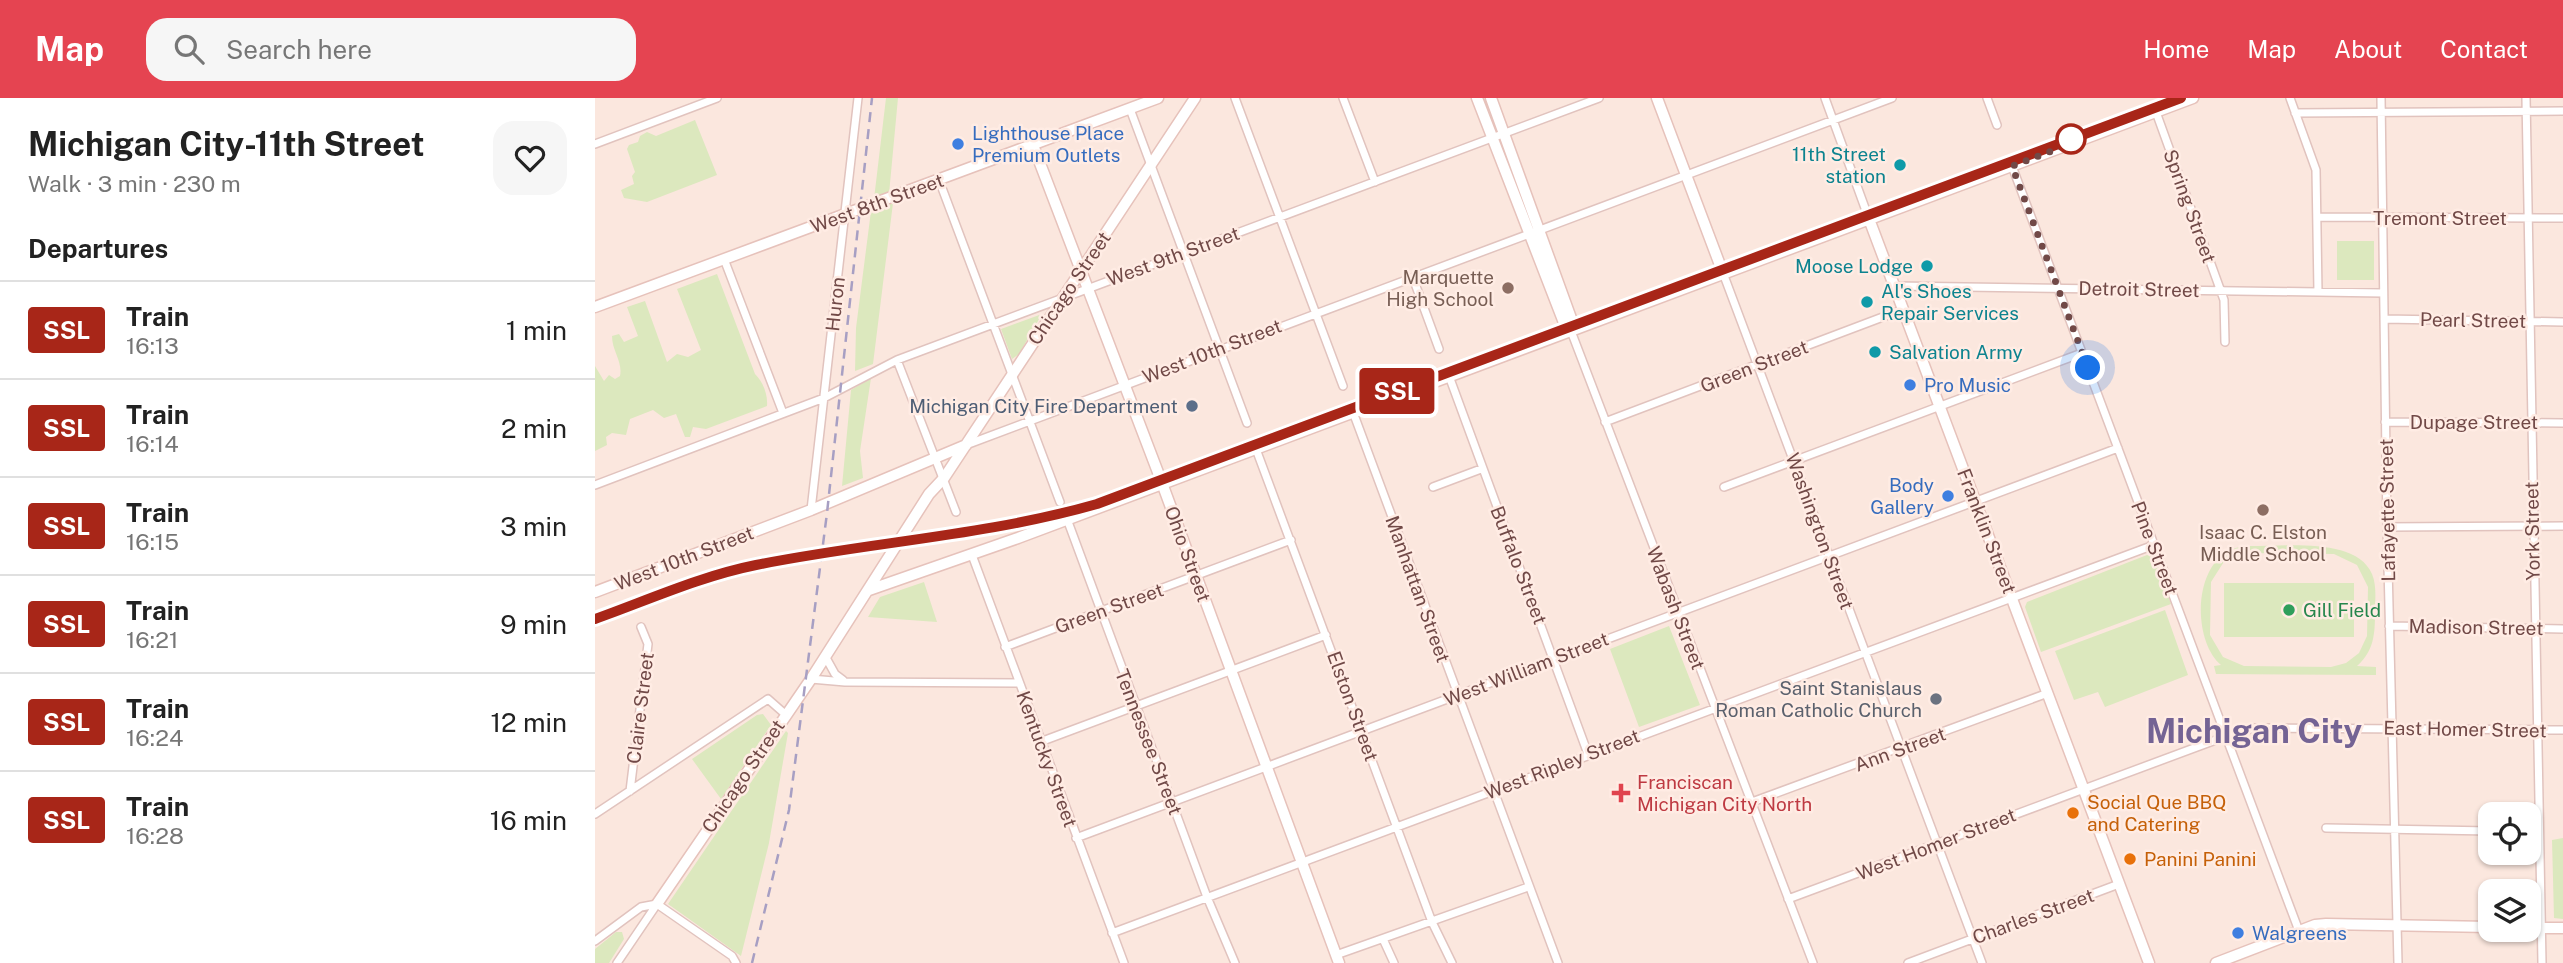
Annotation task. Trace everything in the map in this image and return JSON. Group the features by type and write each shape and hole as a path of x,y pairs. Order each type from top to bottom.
{"street":[{"path":"595,144 717,98"},
{"name":"Huron","path":"811,510 858,98"},
{"name":"West 8th Street","path":"595,307 1158,98"},
{"name":"Chicago Street","path":"617,963 811,678 929,494 944,478 1010,373 1195,98"},
{"path":"1235,98 1343,386"},
{"path":"1343,98 1375,182"},
{"name":"Wabash Street","path":"1477,98 1574,325 1571,331 1605,422 1813,963"},
{"name":"Wabash Street","path":"1491,98 1505,134 1534,232"},
{"name":"West 9th Street","path":"595,485 824,398 897,360 1599,98"},
{"name":"Washington Street","path":"1657,98 1982,963"},
{"name":"Franklin Street","path":"1825,98 2149,963"},
{"name":"West 10th Street","path":"595,592 811,510 1028,420 1892,98"},
{"path":"1987,98 1997,125"},
{"path":"869,590 972,555 2193,98"},
{"path":"2290,98 2316,170 2318,292"},
{"name":"Lafayette Street","path":"2381,98 2387,527 2398,963"},
{"name":"York Street","path":"2526,98 2528,321 2539,802"},
{"path":"1129,109 1247,423"},
{"path":"2295,113 2563,111"},
{"name":"Spring Street","path":"2156,112 2221,290 2224,300 2225,342"},
{"name":"Ohio Street","path":"1033,145 1125,384 1338,959"},
{"name":"Pine Street","path":"2012,166 2299,931"},
{"path":"939,180 1060,502"},
{"name":"Tremont Street","path":"2318,217 2563,218"},
{"path":"724,258 783,413"},
{"path":"1413,278 1439,349"},
{"name":"Detroit Street","path":"1895,286 2383,293"},
{"name":"Green Street","path":"1605,422 1904,309"},
{"name":"Pearl Street","path":"2384,319 2563,321"},
{"path":"1724,487 2082,353"},
{"path":"897,360 956,512"},
{"name":"Buffalo Street","path":"1449,376 1588,754"},
{"name":"Manhattan Street","path":"1353,412 1558,963"},
{"name":"Dupage Street","path":"2385,422 2563,423"},
{"name":"West William Street","path":"1076,838 2118,448"},
{"name":"Elston Street","path":"1256,449 1432,922 1452,963"},
{"path":"1433,487 1482,469"},
{"name":"Tennessee Street","path":"1067,519 1207,897 1235,963"},
{"path":"2387,527 2563,526"},
{"name":"Green Street","path":"1005,647 1291,540"},
{"name":"West Ripley Street","path":"1112,933 2154,545"},
{"name":"Kentucky Street","path":"972,555 1124,963"},
{"name":"Madison Street","path":"2389,626 2563,629"},
{"name":"Claire Street","path":"630,791 648,644 641,627"},
{"path":"1040,742 1327,635"},
{"path":"825,656 835,674 845,682"},
{"path":"811,678 845,682 1019,684"},
{"name":"Ann Street","path":"1752,802 2048,693"},
{"path":"595,814 768,699 785,714"},
{"name":"East Homer Street","path":"2083,789 2226,736 2256,728 2563,730"},
{"name":"West Homer Street","path":"1789,899 2083,789"},
{"path":"2326,828 2478,831"},
{"name":"York Street","path":"2541,865 2542,963"},
{"name":"Charles Street","path":"1908,963 2119,884"},
{"path":"1338,959 1383,939 1528,887"},
{"path":"595,942 641,907 657,904 732,956 736,963"},
{"path":"2215,963 2299,931 2326,924 2478,927"},
{"path":"2542,928 2563,928"},
{"path":"1383,939 1394,963"}],"green space":[{"path":"886,98 898,98 889,194 874,199"},
{"path":"695,120 717,175 647,202 624,198 621,190 634,184 632,176 635,172 627,149 629,145 638,142 640,136 647,132 656,136"},
{"path":"893,203 873,364 855,371 856,328 871,211"},
{"path":"2337,241 2374,241 2374,280 2337,280"},
{"path":"717,274 755,374 764,388 767,406 706,429 693,427 690,437 685,437 676,414 664,418 653,410 630,419 626,435 612,433 606,437 607,445 595,451 595,366 604,381 609,375 615,379 620,376 612,336 619,334 624,342 638,336 627,307 645,301 667,362 677,354 688,357 701,350 677,289"},
{"path":"1042,314 1019,354 1012,359 1001,329"},
{"path":"871,378 860,451 863,478 842,486 851,390"},
{"path":"2246,546 2316,546 2350,554 2363,562 2375,583 2375,628 2370,648 2357,666 2376,667 2376,675 2216,674 2214,666 2221,665 2211,653 2204,636 2202,597 2206,579 2215,563 2228,551","holes":["2246,553 2334,554 2357,565 2368,587 2367,636 2359,653 2346,663 2331,667 2244,666 2223,657 2210,635 2211,582 2225,560"]},
{"path":"2147,555 2154,557 2171,604 2041,652 2025,607 2027,602"},
{"path":"924,582 937,622 868,617 880,597"},
{"name":"Gill Field","path":"2224,583 2354,583 2354,637 2224,637"},
{"path":"2165,610 2188,675 2105,707 2098,692 2074,700 2055,651"},
{"path":"1669,626 1700,705 1639,727 1610,649"},
{"path":"763,714 771,725 721,799 692,759 757,715"},
{"path":"786,731 788,733 769,843 741,956 668,904"},
{"path":"2563,838 2563,919 2554,918 2552,840"},
{"path":"616,932 622,932 624,939 609,963 595,963 595,949"}],"railway":[{"path":"752,963 789,810 827,513 872,98"},
{"path":"595,619 695,581 735,569 1013,524 1097,504 2182,98"}],"train":[{"name":"SSL","path":"595,619 697,581 756,565 995,529 1097,504 2181,98"}],"place":[{"name":"Lighthouse Place Premium Outlets","path":"958,144"},
{"name":"11th Street station","path":"1900,165"},
{"name":"Moose Lodge","path":"1927,266"},
{"name":"Marquette High School","path":"1508,288"},
{"name":"Al's Shoes Repair Services","path":"1867,302"},
{"name":"Salvation Army","path":"1875,352"},
{"name":"Pro Music","path":"1910,385"},
{"name":"Michigan City Fire Department","path":"1192,406"},
{"name":"Body Gallery","path":"1948,496"},
{"name":"Isaac C. Elston Middle School","path":"2263,510"},
{"name":"Gill Field","path":"2289,610"},
{"name":"Saint Stanislaus Roman Catholic Church","path":"1936,699"},
{"name":"Franciscan Michigan City North","path":"1621,793"},
{"name":"Social Que BBQ and Catering","path":"2073,813"},
{"name":"Panini Panini","path":"2130,859"},
{"name":"Walgreens","path":"2238,933"}],"district":[{"name":"Michigan City","path":"2254,731"}],"route":[{"path":"2071,139 2060,148 2012,166 2088,368"}]}
